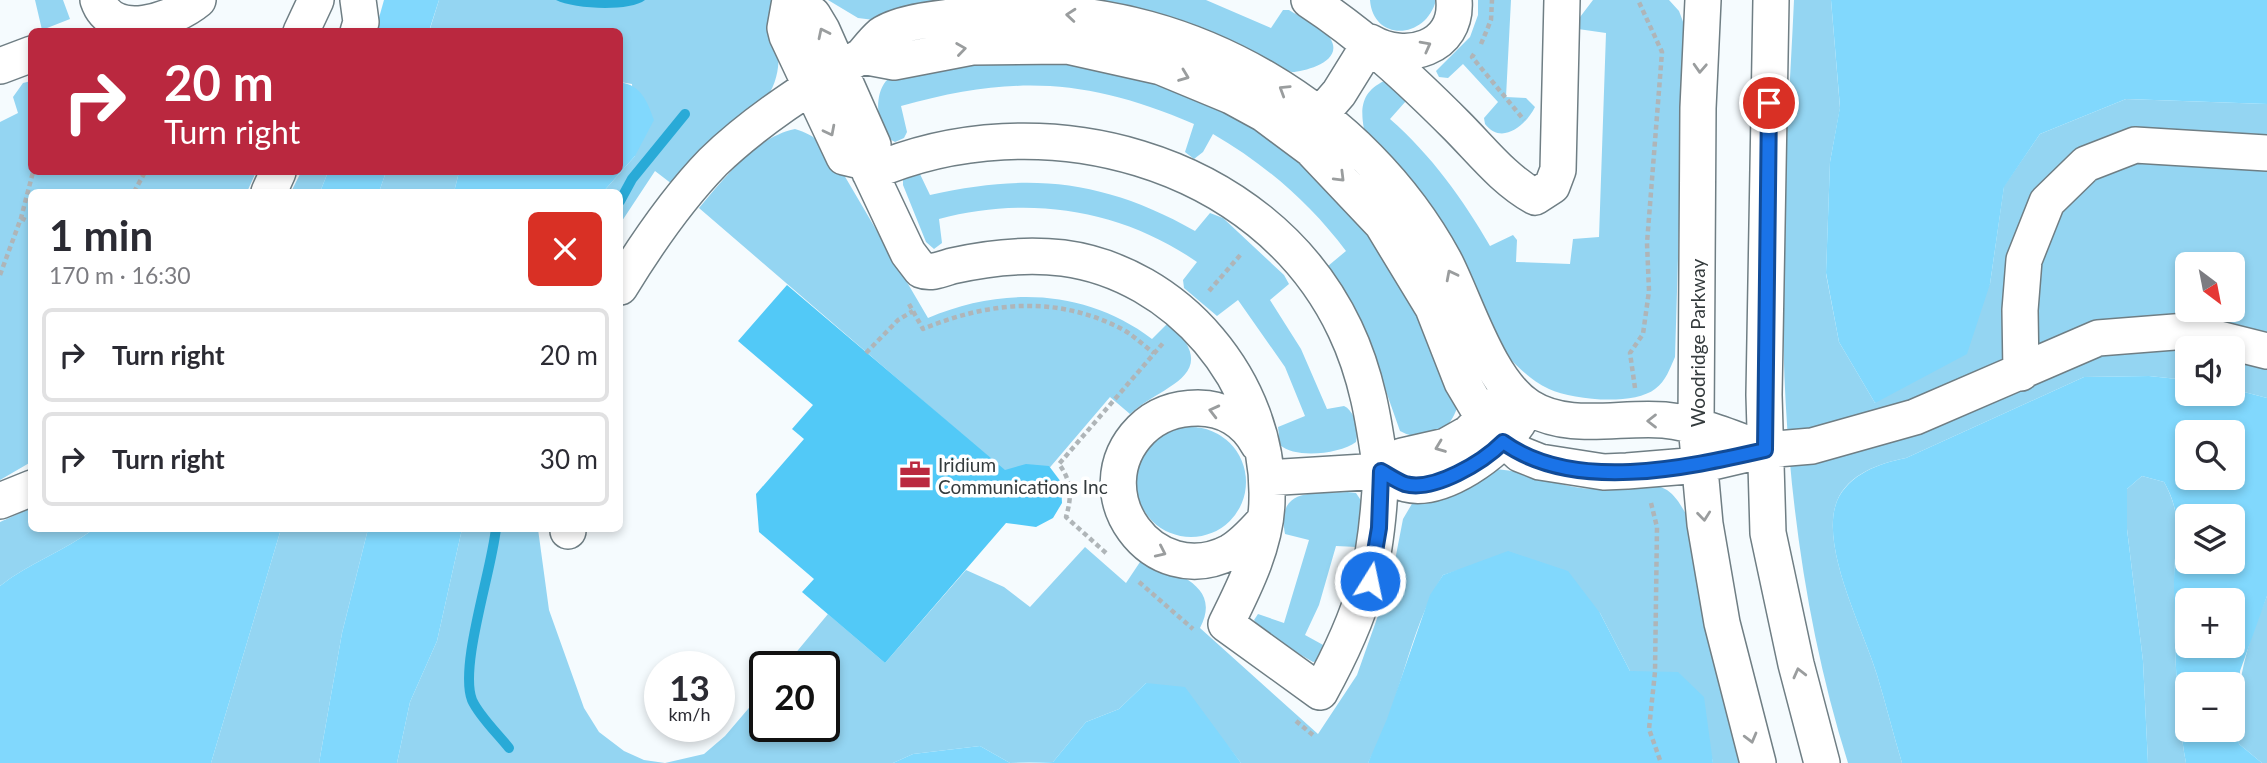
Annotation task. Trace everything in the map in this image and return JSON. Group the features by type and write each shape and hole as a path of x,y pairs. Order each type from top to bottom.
{"street":[{"path":"93,13 113,21 135,25 187,10 198,0"},
{"path":"303,28 316,0"},
{"path":"358,0 359,28"},
{"path":"851,62 813,15 792,0 785,28 810,89 844,157 868,167 944,148 1002,140 1042,140 1141,159 1182,174 1246,210 1291,253 1313,279 1345,327 1371,395 1381,471 1379,528 1370,581 1349,639 1320,692 1226,624 1244,587 1265,520 1265,466 1240,382 1223,358 1179,311 1149,287 1112,268 1061,258 1015,257 926,272 908,253 868,167 873,145 851,62"},
{"path":"1309,0 1370,43 1466,134 1512,184 1535,197 1552,186 1559,161 1562,0"},
{"path":"1352,0 1359,26 1370,43 1389,52 1413,53 1430,46 1443,35 1452,19 1454,0"},
{"name":"Woodridge Parkway","path":"1703,0 1698,108 1696,425 1705,524 1722,623 1758,763"},
{"path":"1771,0 1765,450 1768,533 1796,664 1822,763"},
{"path":"623,282 646,245 714,161 810,89 851,62 882,34 947,18 994,14 1075,15 1132,26 1209,51 1273,83 1320,115 1377,167 1422,225 1448,269 1490,358 1519,397 1544,415 1578,421 1696,425 1765,450"},
{"path":"1320,115 1339,93 1370,43"},
{"path":"851,62 894,62 972,47 1067,46 1161,67 1231,96 1264,114 1320,157 1382,224 1433,308 1462,382 1493,430 1520,454 1540,462 1605,472 1643,470 1700,465 1765,450 1812,446 1916,418 2098,338 2187,331 2267,351"},
{"path":"0,66 28,56"},
{"path":"2021,373 2020,310 2024,260 2047,202 2085,164 2134,145 2267,153"},
{"path":"1265,466 1381,471 1402,456 1446,446 1469,433 1493,430 1519,397"},
{"path":"1265,466 1251,431 1233,416 1211,408 1172,410 1149,422 1128,443 1119,468 1118,495 1123,514 1138,537 1154,550 1180,559 1204,560 1229,552 1247,540 1265,520"},
{"path":"0,501 28,490"}],"path":[{"path":"1492,0 1485,39 1472,57 1559,161"},
{"path":"1638,0 1662,52 1647,243 1649,291 1643,334 1630,354 1638,421"},
{"path":"0,275 28,191"},
{"path":"21,218 28,221"},
{"path":"866,353 898,320 913,311"},
{"path":"1059,464 1069,483 1071,500 1066,517 1107,554"},
{"path":"1643,470 1657,527 1655,672 1650,729 1661,763"},
{"path":"1138,581 1200,636"},
{"path":"1293,718 1314,736"}],"shaded area":[{"path":"35,0 63,0 70,19 42,28"},
{"path":"384,0 439,0 430,28 376,28"},
{"path":"439,0 772,0 778,50 777,74 767,97 672,184 655,171 623,219 623,189 606,189 618,175 623,175 623,170 635,156 632,84 623,82 623,28 430,28"},
{"path":"556,0 645,0 627,6 601,8"},
{"path":"828,0 1039,0 874,20 858,18"},
{"path":"1042,0 1206,0 1271,28 1283,10 1289,10 1327,34 1333,46 1332,53 1328,59 1314,67 1292,72"},
{"path":"1370,0 1436,0 1422,23 1412,29 1400,31 1380,23 1373,14"},
{"path":"1478,0 1511,0 1506,97 1526,98 1535,107 1520,126 1506,133 1492,130 1485,124 1484,118 1498,102 1463,64 1448,78 1439,77 1436,71 1470,37 1478,15"},
{"path":"1593,0 1669,0 1679,11 1685,27 1675,357 1665,378 1655,389 1633,398 1603,400 1549,389 1507,356 1364,129 1362,114 1364,101 1371,90 1384,81 1392,83 1406,101 1390,119 1419,147 1445,178 1490,246 1513,235 1517,240 1516,262 1570,264 1573,239 1599,237 1606,33 1578,29 1577,21"},
{"path":"1794,0 1831,0 1840,108 1830,162 1826,274 1839,342 1875,403 1990,284 2004,186 2040,134 2126,99 2267,104 2267,398 2245,392 2245,336 2175,336 2175,379 2149,376 2084,377 1906,458 1866,471 1849,484 1837,501 1833,520 1838,564 1877,675 1902,763 1848,763 1816,642 1796,519 1785,395 1784,202"},
{"path":"1831,0 2267,0 2267,104 2126,99 2040,134 2004,187 1990,284 1967,354 1875,403 1839,342 1826,273 1830,162 1840,107"},
{"path":"987,59 1099,59 1263,125 1396,255 1457,408 1448,425 1427,437 1400,431 1363,326 1329,274 1328,266 1346,251 1317,216 1285,186 1251,158 1213,134 1203,152 1194,159 1185,152 1194,124 1119,97 1049,86 979,89 901,106 907,132 904,138 895,142 886,135 881,125 878,108 881,89 886,81 902,71 926,65"},
{"path":"28,82 28,175 255,175 248,189 28,189 28,464 0,480 0,122 18,113 13,97 23,83"},
{"path":"623,83 639,91 654,120 635,156 623,170"},
{"path":"795,129 809,134 819,142 837,163 928,318 956,308 1014,297 1072,302 1127,322 1152,339 1169,322 1184,340 1191,355 1190,367 1171,386 1130,414 1110,397 1046,472 1027,466 1008,474 699,208 730,172 754,150 767,140"},
{"path":"919,172 930,195 1001,184 1066,185 1130,201 1195,231 1210,213 1223,218 1284,275 1289,284 1270,300 1301,349 1327,409 1344,406 1351,412 1356,427 1356,442 1318,453 1296,452 1280,445 1278,427 1305,416 1285,367 1238,300 1217,316 1184,288 1183,280 1197,262 1168,244 1105,219 1040,208 1006,208 939,219 942,243 934,249 926,242 903,185 903,178"},
{"path":"300,175 327,175 321,189 292,189"},
{"path":"327,175 385,175 380,189 321,189"},
{"path":"385,175 458,175 455,189 380,189"},
{"path":"458,175 618,175 606,189 455,189"},
{"path":"2149,376 2175,379 2175,406 2245,406 2245,392 2267,398 2267,596 2245,657 2245,588 2175,588 2175,649 2174,581 2175,564 2175,574 2245,574 2245,504 2175,504 2175,513 2164,482 2142,476 2127,489 2127,529 2143,661 2148,763 1902,763 1877,675 1838,564 1833,520 1842,492 1857,477 1886,463 1906,458 2084,377"},
{"path":"1191,427 1212,431 1230,443 1242,461 1246,482 1242,503 1230,521 1212,533 1191,537 1170,533 1152,521 1140,503 1136,482 1140,461 1152,443 1170,431"},
{"path":"1491,469 1516,472 1579,488 1650,485 1667,490 1676,498 1687,516 1709,641 1739,763 1713,763 1707,736 1630,671 1600,613 1471,566 1443,575 1431,597 1412,644 1389,717 1368,763 1241,763 1227,745 1146,683 1119,709 1086,722 1053,762 1010,763 980,746 913,754 893,763 665,763 704,754 718,742 735,742 735,724 749,708 749,742 840,742 840,651 797,651 828,614 885,663 966,570 1004,587 1030,607 1085,547 1126,583 1142,559 1191,582 1205,601 1205,613 1200,628 1318,734 1357,675 1392,576 1403,519 1413,502 1424,494"},
{"path":"2142,476 2164,482 2174,508 2175,742 2183,742 2186,763 2148,763 2143,661 2127,529 2127,489"},
{"path":"1356,493 1364,505 1357,547 1336,546 1319,605 1305,635 1325,646 1319,661 1313,662 1262,632 1254,620 1258,614 1284,623 1309,540 1285,534 1286,507 1300,496"},
{"path":"28,509 28,532 89,532 0,586 0,522"},
{"path":"89,532 280,532 211,763 0,763 0,586"},
{"path":"280,532 367,532 342,633 319,763 211,763"},
{"path":"367,532 461,532 437,641 410,702 397,763 319,763 342,633"},
{"path":"461,532 538,532 549,610 584,708 599,732 624,751 644,760 665,763 397,763 410,702 437,641"},
{"path":"1508,551 1568,571 1600,613 1630,671 1678,672 1704,697 1713,763 1368,763 1387,719 1430,595 1443,575"},
{"path":"2267,596 2267,763 2262,763 2239,744 2245,742 2245,672 2242,672"},
{"path":"2176,658 2245,658 2240,672 2176,672"},
{"path":"1146,683 1185,687 1241,763 1028,763 1053,762 1086,722 1119,709"},
{"path":"2183,742 2239,742 2262,763 2186,763"},
{"path":"980,746 1010,763 893,763 913,754"}],"building":[{"name":"Iridium Communications Inc","path":"787,285 1005,470 1026,464 1049,466 1061,482 1062,503 1053,518 1036,527 1006,523 885,663 802,592 814,579 759,532 756,494 804,439 792,429 813,405 738,341"}],"waterway":[{"path":"623,196 632,179 685,114"},
{"path":"495,532 473,642 469,685 475,706 509,748"}],"place":[{"name":"Iridium Communications Inc","path":"915,475"}],"route":[{"path":"1370,581 1379,528 1381,471 1407,484 1432,482 1460,472 1488,457 1503,442 1520,454 1540,462 1605,472 1700,465 1765,450 1769,103"}]}
